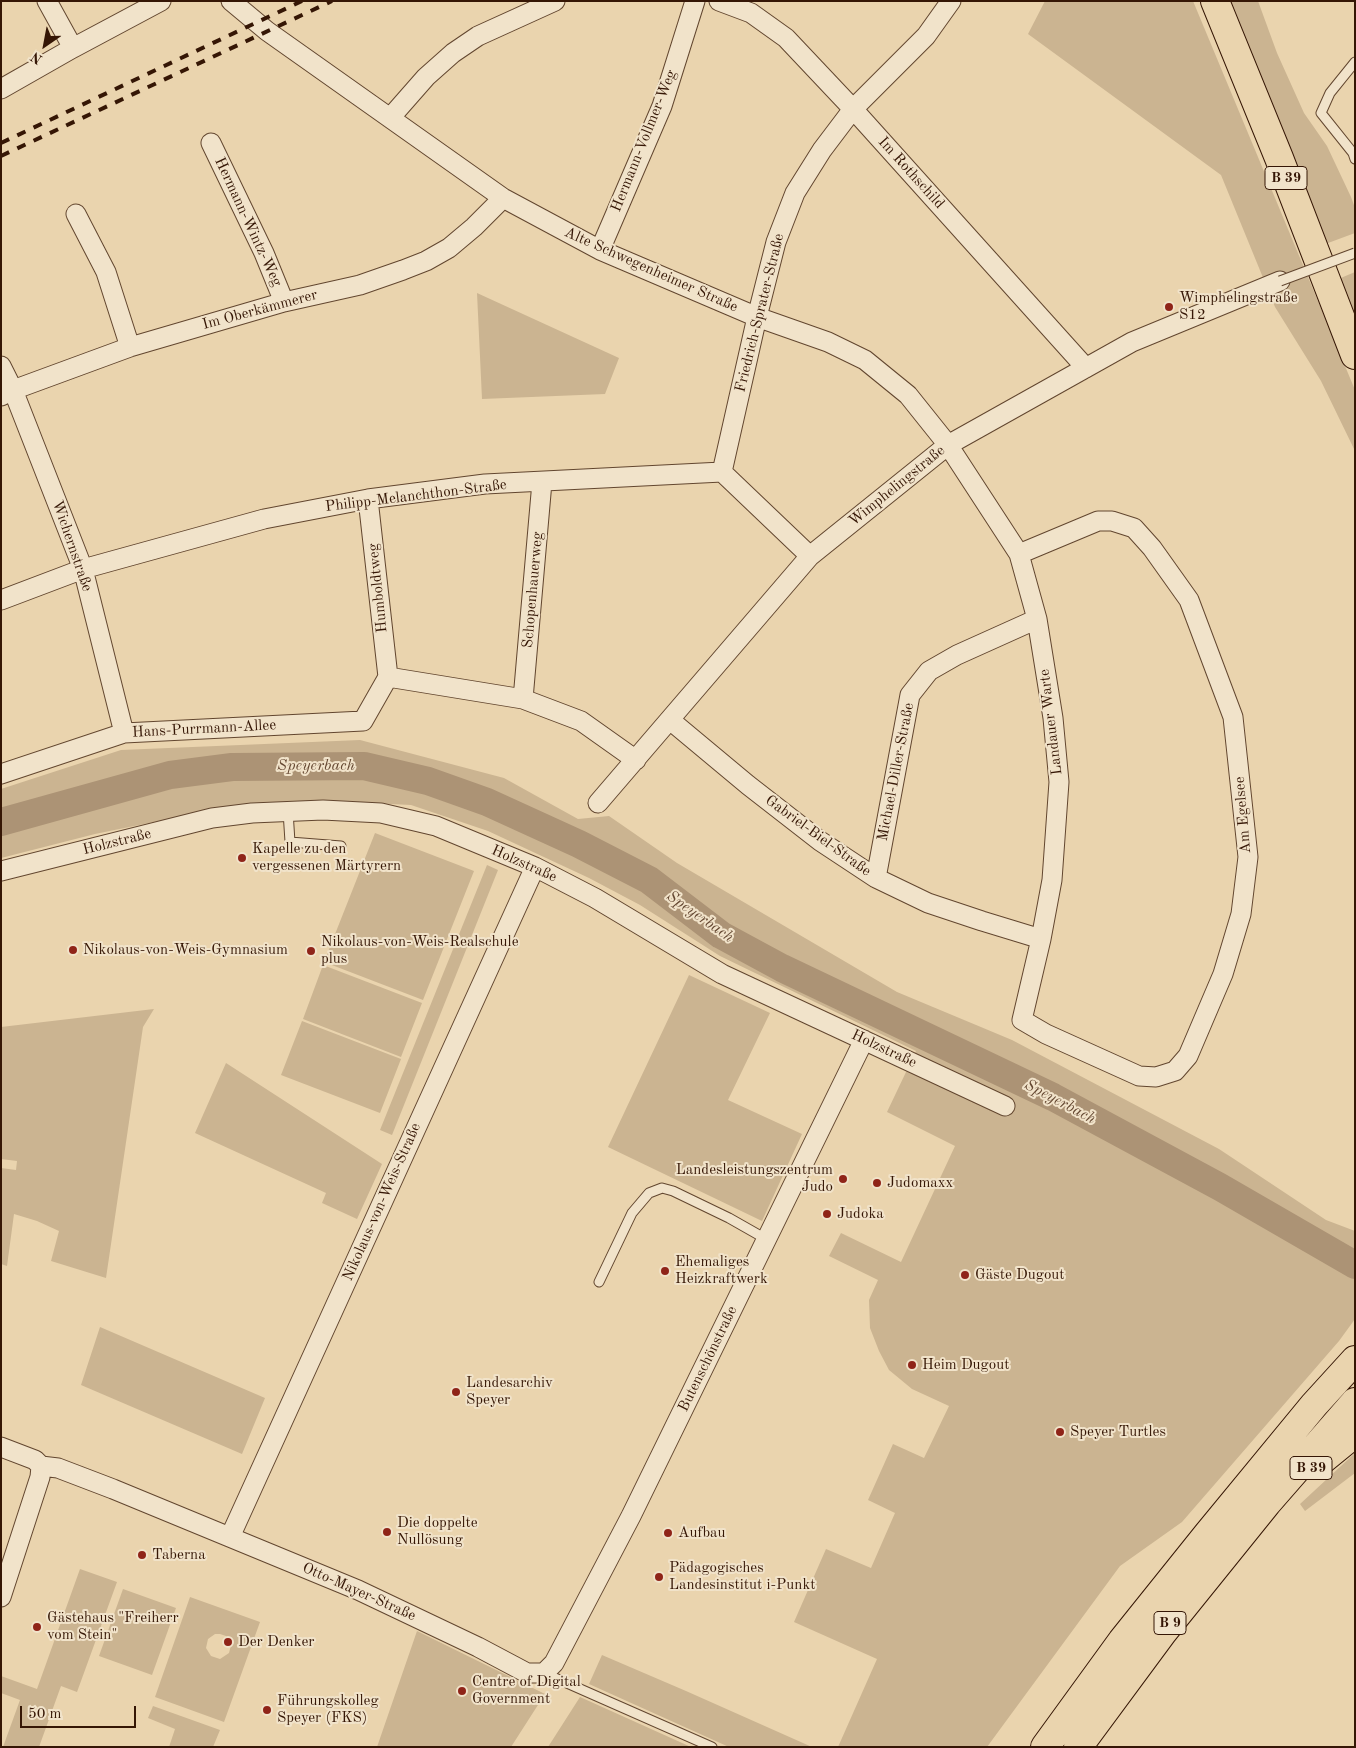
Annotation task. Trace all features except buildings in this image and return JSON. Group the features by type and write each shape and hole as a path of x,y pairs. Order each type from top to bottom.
{"main road":[{"name":"B 39","path":"1215,1 1279,158 1355,355"},
{"path":"1314,1405 1355,1349"},
{"name":"B 9","path":"1045,1747 1140,1619 1314,1405 1355,1360"},
{"name":"B 9","path":"1078,1747 1163,1632 1267,1503 1355,1402"},
{"name":"B 39","path":"1267,1503 1355,1433"}],"street":[{"path":"47,1 73,48"},
{"path":"1,89 161,1"},
{"name":"Alte Schwegenheimer Straße","path":"231,1 255,23 503,198 600,250 757,317 828,342 865,360 908,395 948,445"},
{"path":"390,118 426,77 453,53 478,36 555,1"},
{"name":"Hermann-Vollmer-Weg","path":"600,250 662,106 695,1"},
{"name":"Im Rothschild","path":"718,1 754,7 786,38 853,109 1086,368"},
{"name":"Friedrich-Sprater-Straße","path":"722,472 776,242 795,193 822,150 853,109 926,36 951,1"},
{"name":"Hermann-Wintz-Weg","path":"211,143 264,253 284,302"},
{"name":"Im Oberkämmerer","path":"7,393 130,347 284,302 360,285 426,261 449,248 474,227 503,198"},
{"path":"76,214 106,272 130,347"},
{"name":"Wimphelingstraße","path":"598,803 810,556 948,445 1132,342 1280,281"},
{"name":"Wichernstraße","path":"1,366 7,393 83,569 124,733"},
{"name":"Landauer Warte","path":"948,445 1019,554 1037,620 1053,718 1059,782 1052,880 1042,938 1022,1020"},
{"path":"722,472 810,556"},
{"name":"Philipp-Melanchthon-Straße","path":"1,600 83,569 264,519 368,499 485,484 722,472"},
{"name":"Schopenhauerweg","path":"523,699 542,482"},
{"name":"Humboldtweg","path":"368,499 388,677"},
{"name":"Am Egelsee","path":"1019,554 1098,521 1112,521 1134,528 1152,548 1189,600 1234,717 1248,857 1241,914 1223,974 1188,1056 1175,1071 1156,1077 1139,1076 1046,1034 1022,1020"},
{"name":"Michael-Diller-Straße","path":"876,878 910,695 929,671 957,655 1037,620"},
{"path":"388,677 523,699 581,721 636,760"},
{"name":"Hans-Purrmann-Allee","path":"1,774 124,733 363,722 388,677"},
{"name":"Gabriel-Biel-Straße","path":"670,720 748,785 820,841 876,878 928,903 1042,938"},
{"name":"Holzstraße","path":"1,871 212,818 288,811 323,810 381,813 436,826 535,867 595,898 722,974 1005,1106"},
{"name":"Nikolaus-von-Weis-Straße","path":"230,1537 535,867"},
{"name":"Butenschönstraße","path":"544,1673 554,1663 631,1516 864,1040"},
{"name":"Otto-Mayer-Straße","path":"1,1448 35,1460 41,1466 58,1468 85,1478 358,1590 478,1647 527,1673 544,1673"},
{"path":"1,1596 40,1477 41,1466"}],"lane":[{"path":"1355,62 1330,93 1321,113 1355,158"},
{"path":"1280,281 1355,253"},
{"path":"288,811 290,842 341,846"},
{"path":"598,1282 632,1213 649,1193 662,1188 729,1218 766,1240"},
{"name":"Otto-Mayer-Straße","path":"544,1673 712,1747"}],"shaded area":[{"path":"1045,1 1193,1 1355,390 1355,451 1321,381 1275,307 1221,175 1028,34"},
{"path":"1224,1 1258,1 1277,53 1304,113 1327,146 1351,197 1355,208 1355,233 1320,246"},
{"path":"1355,272 1355,329 1336,280"},
{"path":"477,293 619,358 605,394 482,399"},
{"path":"360,740 504,778 578,819 609,816 677,863 897,992 1012,1040 1219,1149 1326,1220 1355,1231 1355,1319 1339,1341 1182,1522 1120,1566 987,1747 838,1747 877,1659 794,1622 826,1549 871,1568 895,1513 868,1500 893,1444 924,1458 949,1406 912,1389 889,1370 870,1328 869,1300 878,1280 829,1256 841,1233 901,1262 955,1146 887,1112 916,1051 720,956 640,905 589,878 488,831 411,805 329,801 203,812 95,834 1,858 1,789 121,750"},
{"path":"375,833 474,871 423,1000 324,962"},
{"path":"487,865 498,870 392,1135 380,1130"},
{"path":"323,965 422,1003 401,1057 303,1019"},
{"path":"689,975 770,1013 728,1100 802,1134 762,1221 608,1147"},
{"path":"154,1009 143,1027 106,1278 51,1261 59,1231 37,1221 14,1214 7,1266 1,1264 1,1168 16,1170 17,1161 1,1159 1,1027"},
{"path":"302,1021 401,1059 380,1113 281,1075"},
{"path":"226,1063 382,1164 357,1219 322,1203 326,1193 195,1133"},
{"path":"100,1327 265,1398 242,1454 81,1385"},
{"path":"1355,1453 1355,1473 1305,1511 1300,1504"},
{"path":"80,1569 117,1582 77,1692 61,1686 39,1747 3,1747 20,1700 1,1693 1,1676 37,1689"},
{"path":"123,1589 176,1608 152,1675 99,1656"},
{"path":"190,1597 260,1622 224,1722 155,1697","holes":["215,1634 226,1636 231,1645 229,1653 220,1659 211,1656 206,1648 208,1639"]},
{"path":"417,1631 545,1694 511,1747 377,1747"},
{"path":"602,1655 812,1747 729,1747 589,1684"},
{"path":"580,1697 691,1747 548,1747"},
{"path":"153,1706 220,1730 213,1747 169,1747 175,1729 148,1718"}],"waterway":[{"name":"Speyerbach","path":"1,822 170,775 232,767 364,766 428,781 487,802 579,844 649,880 721,935 782,968 1053,1097 1220,1187 1355,1265"}],"railway":[{"path":"1,143 302,1"},
{"path":"1,156 332,1"}],"place":[{"name":"Wimphelingstraße S12","path":"1169,307"},
{"name":"Kapelle zu den vergessenen Märtyrern","path":"242,858"},
{"name":"Nikolaus-von-Weis-Gymnasium","path":"73,950"},
{"name":"Nikolaus-von-Weis-Realschule plus","path":"311,951"},
{"name":"Landesleistungszentrum Judo","path":"843,1179"},
{"name":"Judomaxx","path":"877,1183"},
{"name":"Judoka","path":"827,1214"},
{"name":"Ehemaliges Heizkraftwerk","path":"665,1271"},
{"name":"Gäste Dugout","path":"965,1275"},
{"name":"Heim Dugout","path":"912,1365"},
{"name":"Landesarchiv Speyer","path":"456,1392"},
{"name":"Speyer Turtles","path":"1060,1432"},
{"name":"Die doppelte Nullösung","path":"387,1532"},
{"name":"Aufbau","path":"668,1533"},
{"name":"Taberna","path":"142,1555"},
{"name":"Pädagogisches Landesinstitut i-Punkt","path":"659,1577"},
{"name":"Gästehaus \"Freiherr vom Stein\"","path":"37,1627"},
{"name":"Der Denker","path":"228,1642"},
{"name":"Centre of Digital Government","path":"462,1691"},
{"name":"Führungskolleg Speyer (FKS)","path":"267,1710"}]}
